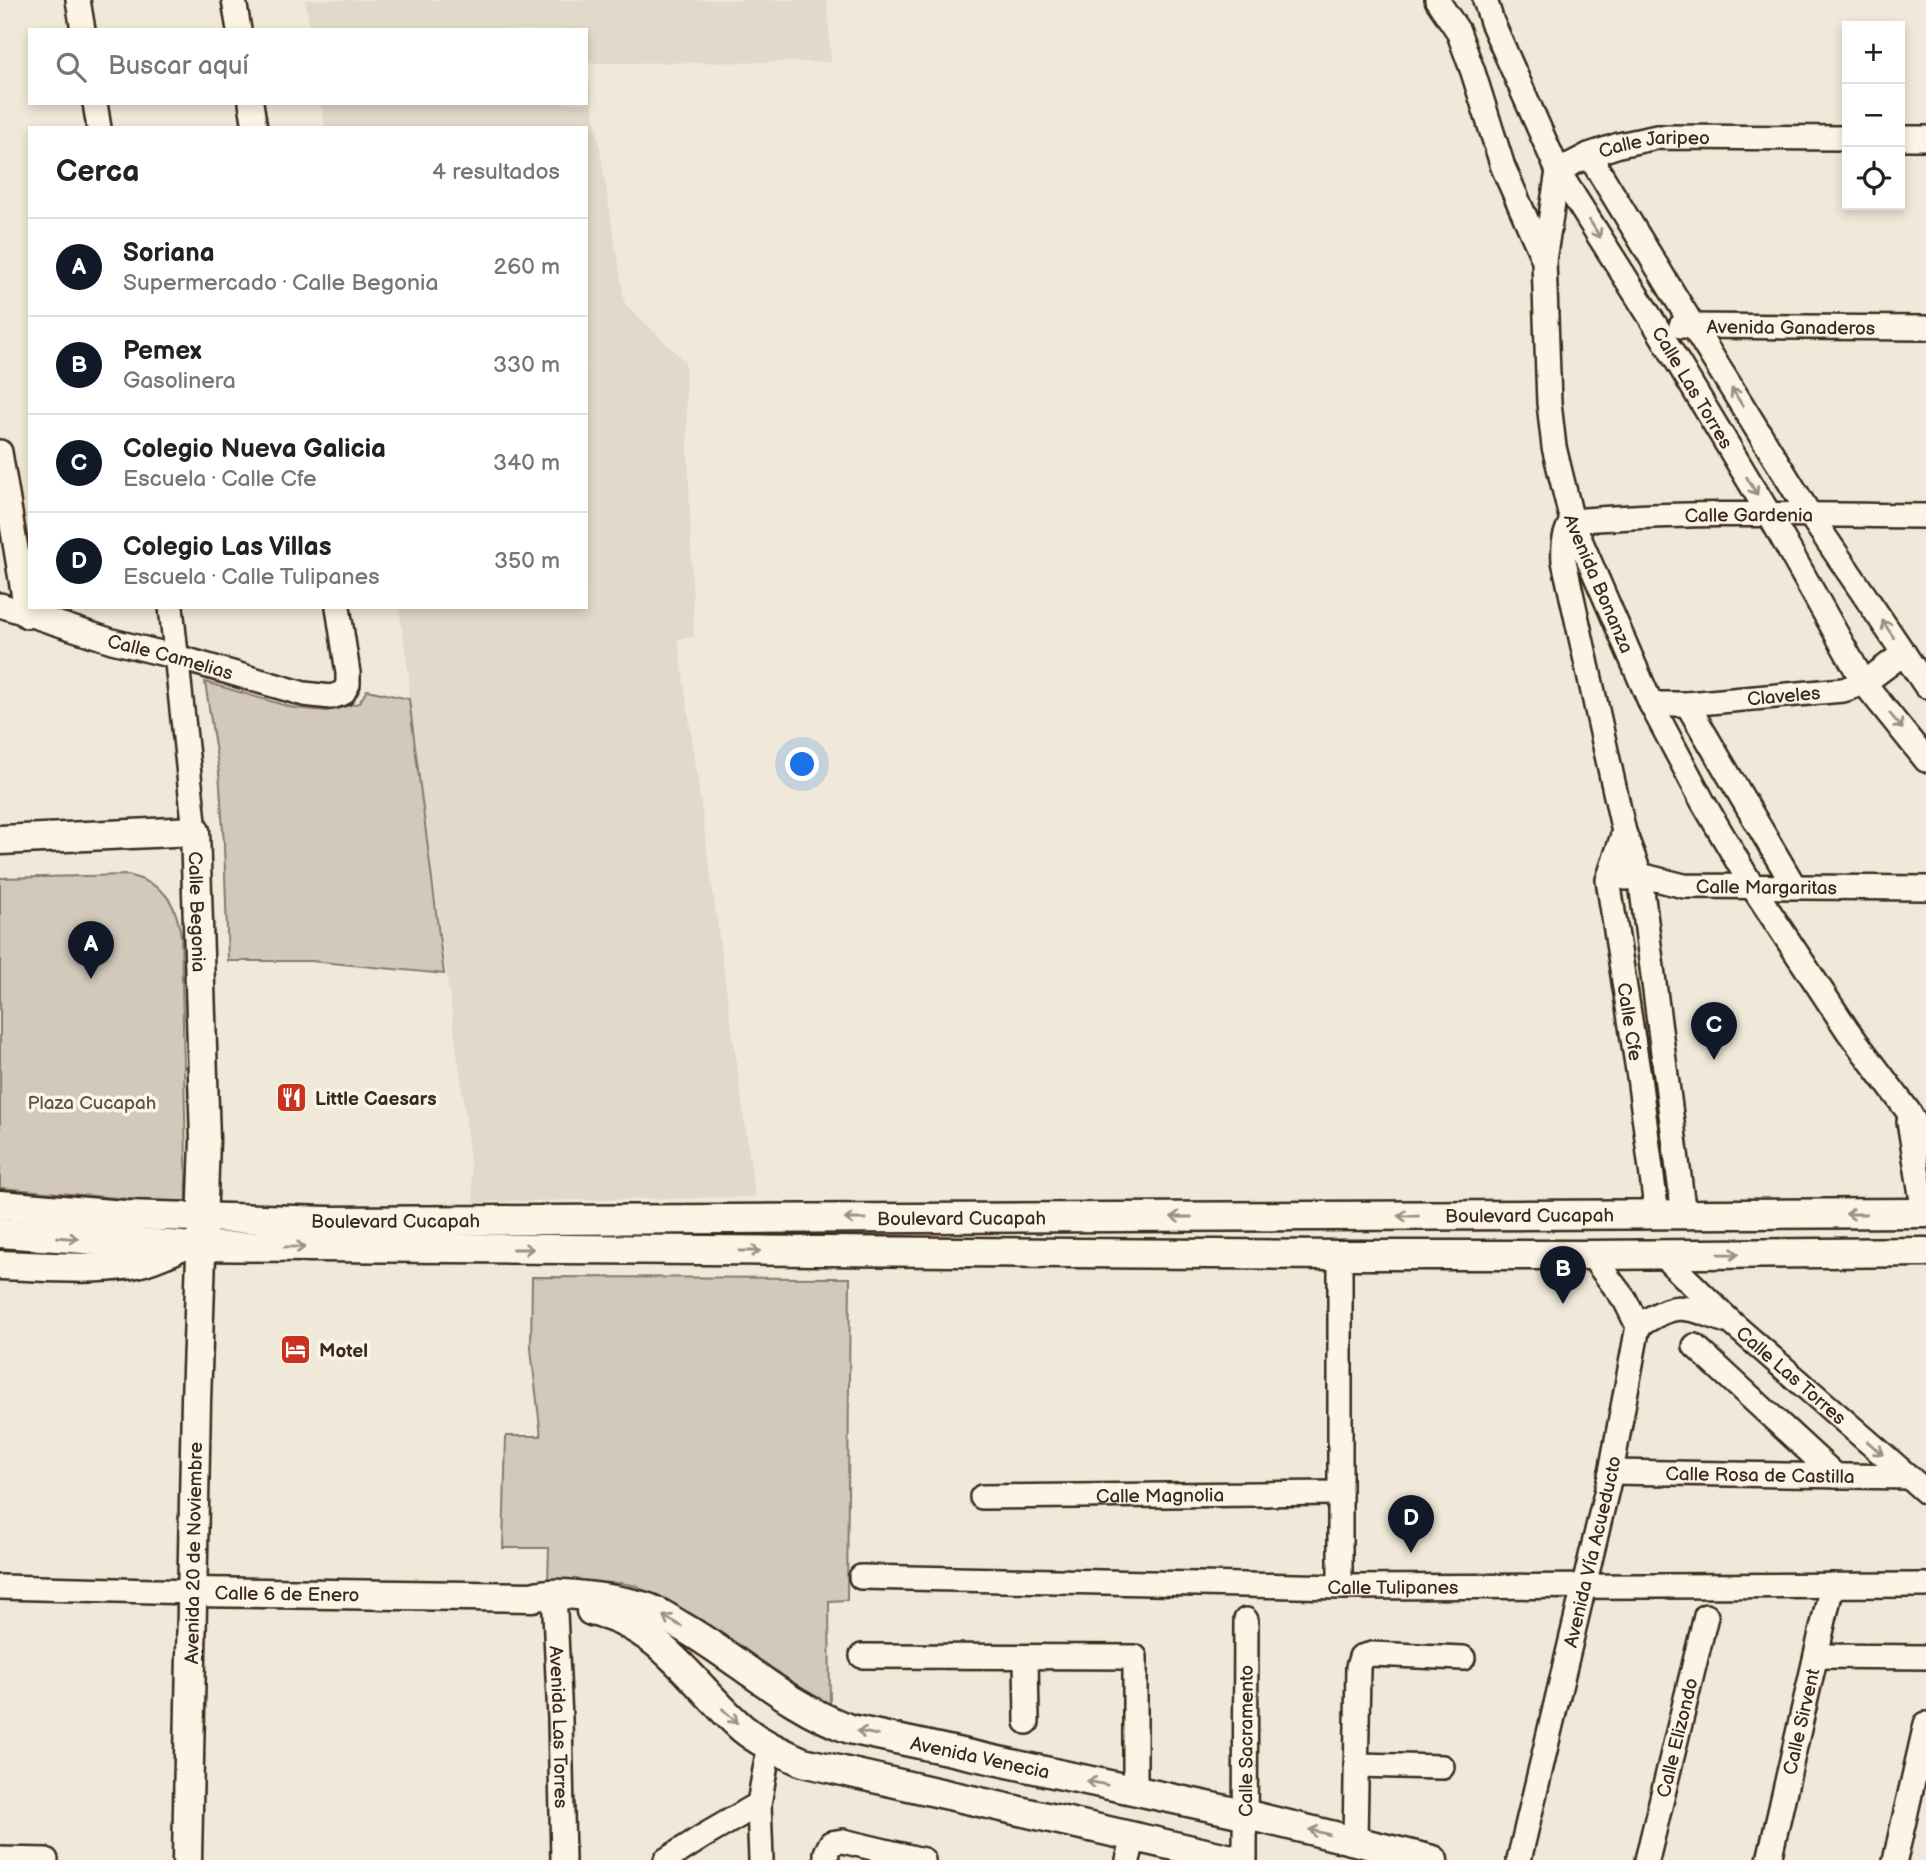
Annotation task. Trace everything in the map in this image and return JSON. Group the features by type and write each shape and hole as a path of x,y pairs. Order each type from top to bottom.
{"main road":[{"path":"0,840 195,831"},
{"name":"Calle Begonia","path":"195,831 205,1140 195,1237"},
{"name":"Boulevard Cucapah","path":"0,1205 124,1215 195,1237 412,1221 1926,1215"},
{"name":"Boulevard Cucapah","path":"0,1233 1340,1255 1926,1252"},
{"path":"0,1265 121,1265 148,1260 195,1237"},
{"name":"Avenida 20 de Noviembre","path":"187,1860 196,1400 195,1237"},
{"name":"Calle 6 de Enero","path":"193,1591 546,1598"},
{"name":"Avenida Venecia","path":"546,1598 596,1597 652,1609 726,1654 807,1711 850,1729 1244,1814 1433,1860"},
{"path":"546,1598 608,1615 635,1628 676,1658 744,1730 769,1747 803,1762 1131,1848 1236,1860"},
{"path":"704,1690 707,1668 711,1662 726,1654"}],"street":[{"path":"78,0 83,28"},
{"path":"234,0 239,28"},
{"name":"Avenida Bonanza","path":"1437,0 1458,31 1474,72 1503,167 1544,260 1549,403 1554,447 1572,521 1651,704 1703,802 1752,886 1848,1031 1908,1111 1926,1141"},
{"path":"1458,31 1488,11"},
{"name":"Calle Las Torres","path":"1488,11 1558,171 1656,326 1769,514 1864,683 1926,760"},
{"path":"95,105 99,126"},
{"path":"251,105 255,126"},
{"name":"Calle Jaripeo","path":"1558,171 1589,155 1657,137 1842,138"},
{"path":"1905,138 1926,138"},
{"name":"Calle Las Torres","path":"1589,155 1810,514 1926,686"},
{"path":"1544,260 1558,171"},
{"name":"Avenida Ganaderos","path":"1656,326 1926,328"},
{"path":"0,452 27,616"},
{"name":"Calle Gardenia","path":"1572,521 1618,517 1769,514 1926,516"},
{"name":"Calle Cfe","path":"1572,521 1566,531 1564,561 1624,832 1640,875 1678,1161 1671,1215"},
{"name":"Calle Camelias","path":"0,606 112,641 304,694 331,697 343,693 348,684 338,609"},
{"name":"Calle Begonia","path":"171,609 195,831"},
{"name":"Claveles","path":"1651,704 1687,704 1843,690 1864,683 1904,653"},
{"path":"1687,704 1794,886"},
{"name":"Calle Cfe","path":"1624,832 1608,880 1650,1166 1671,1215"},
{"name":"Calle Margaritas","path":"1608,880 1640,875 1684,886 1926,888"},
{"name":"Avenida Bonanza","path":"1908,1111 1926,1215"},
{"path":"1650,1166 1678,1161"},
{"name":"Calle Las Torres","path":"1661,1254 1733,1324 1918,1485"},
{"path":"1340,1255 1340,1587"},
{"path":"1591,1255 1625,1300 1638,1326 1663,1312 1684,1307 1733,1324"},
{"name":"Avenida Vía Acueducto","path":"1519,1860 1611,1472 1638,1326"},
{"path":"1695,1346 1836,1476"},
{"name":"Calle Rosa de Castilla","path":"1611,1472 1836,1476 1918,1485"},
{"name":"Calle Magnolia","path":"982,1497 1340,1493"},
{"name":"Calle Tulipanes","path":"861,1577 1340,1587 1926,1585"},
{"name":"Calle Sirvent","path":"1769,1860 1832,1585"},
{"name":"Calle 6 de Enero","path":"0,1587 193,1591"},
{"name":"Avenida Las Torres","path":"546,1598 560,1719 563,1860"},
{"name":"Calle Elizondo","path":"1647,1860 1706,1616"},
{"name":"Calle Sacramento","path":"1245,1860 1246,1620"},
{"path":"1355,1840 1358,1667 1361,1657 1372,1654 1463,1658"},
{"path":"862,1656 1135,1657 1135,1791"},
{"path":"1817,1656 1926,1657"},
{"path":"1026,1658 1027,1722"},
{"path":"1895,1860 1926,1724"},
{"path":"761,1860 759,1804 769,1747"},
{"path":"1356,1765 1442,1767"},
{"path":"666,1860 759,1804"},
{"path":"827,1860 831,1843 843,1841 923,1860"},
{"path":"0,1859 46,1860"}],"shaded area":[{"path":"305,0 827,0 831,62 588,63 588,28 310,28"},
{"path":"588,76 625,304 685,361 694,637 678,639 755,1197 474,1202 463,1095 399,609 588,609 588,126 325,126 321,105 588,105"}],"green space":[{"path":"205,682 294,708 327,711 359,703 367,690 409,699 444,974 311,961 228,961 219,772"},
{"name":"Plaza Cucapah","path":"128,875 151,884 166,895 175,912 181,935 187,1204 0,1188 0,878"},
{"path":"532,1277 850,1278 847,1600 829,1601 830,1708 812,1701 637,1586 620,1583 548,1582 549,1548 503,1548 506,1436 541,1436 531,1349"}],"place":[{"name":"Soriana","path":"91,979"},
{"name":"Colegio Nueva Galicia","path":"1714,1060"},
{"name":"Little Caesars","path":"292,1098"},
{"name":"Pemex","path":"1563,1304"},
{"name":"Motel","path":"296,1350"},
{"name":"Colegio Las Villas","path":"1411,1553"}]}
